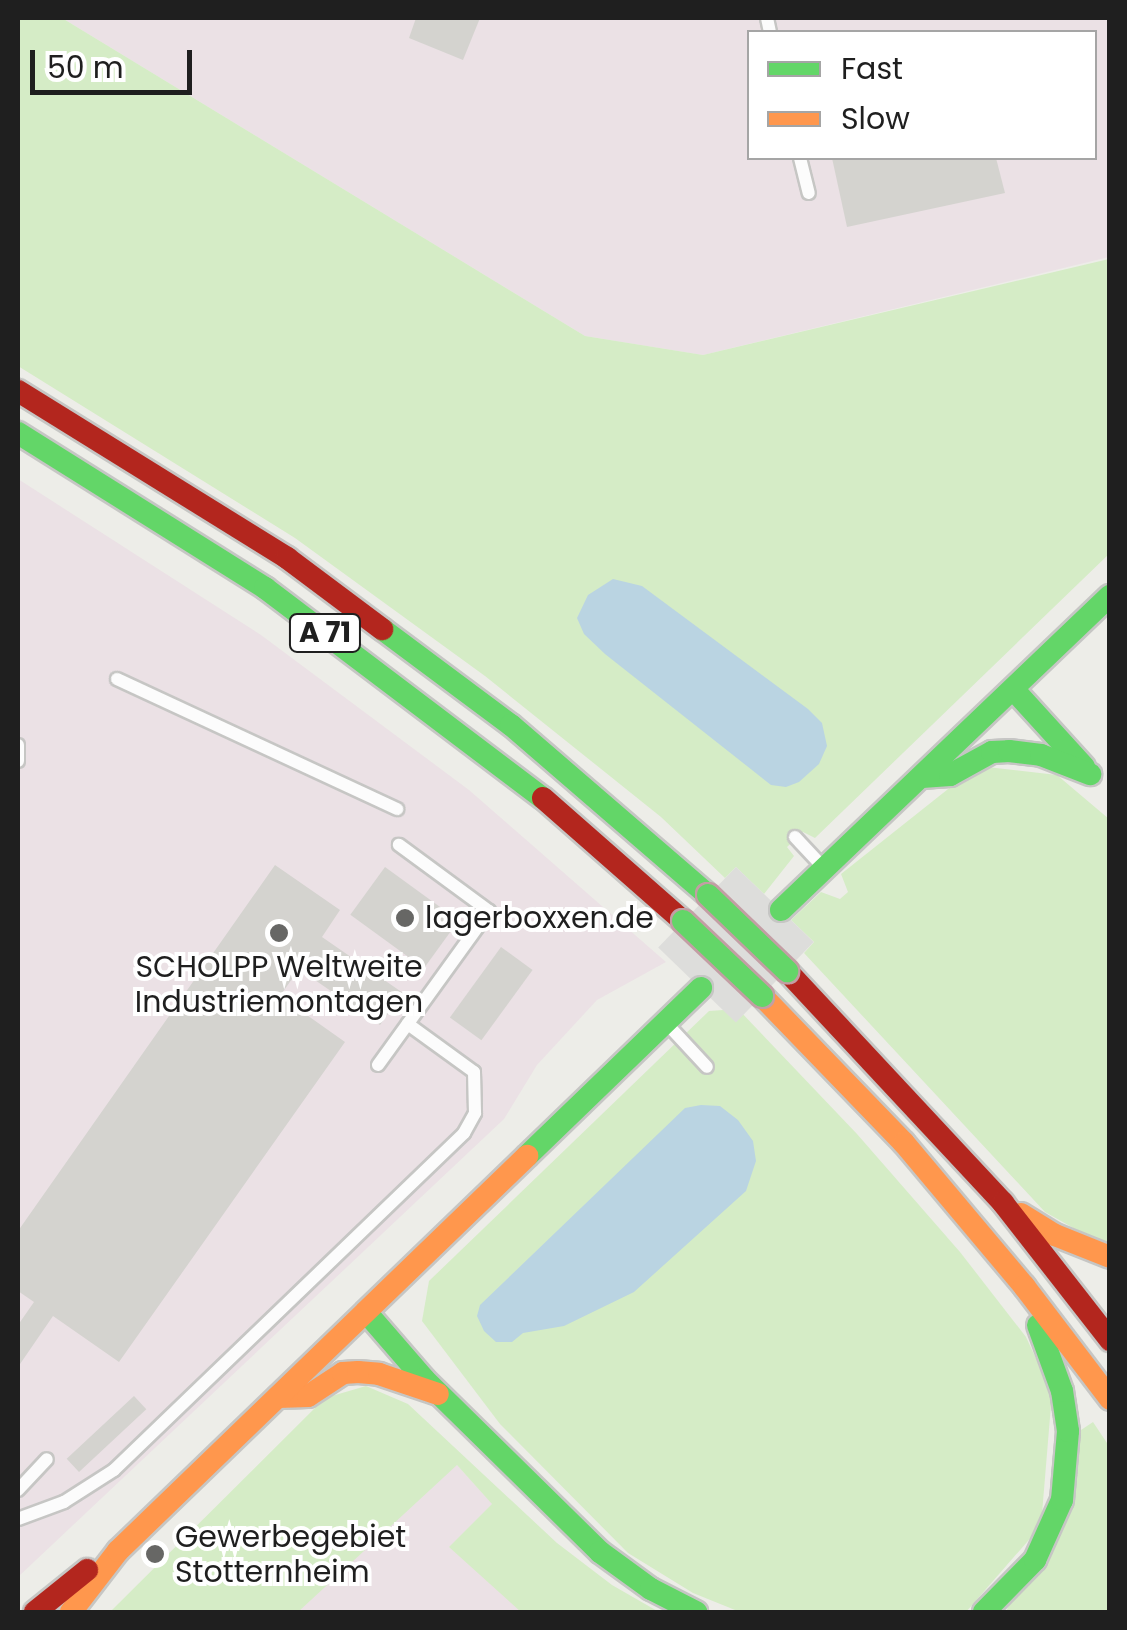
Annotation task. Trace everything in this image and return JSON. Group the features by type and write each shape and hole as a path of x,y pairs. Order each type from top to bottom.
{"main road":[{"name":"A 71","path":"18,391 287,558 511,724 708,895 787,971 1003,1202 1110,1340"},
{"name":"A 71","path":"18,434 265,588 528,785 762,996 904,1143 1024,1286 1110,1399"},
{"path":"781,910 1110,596"},
{"path":"1014,690 1110,794"},
{"path":"922,777 950,775 992,752 1009,751 1040,755 1090,774"},
{"path":"70,1612 118,1551 702,988"},
{"path":"1003,1202 1055,1235 1110,1258"},
{"path":"984,1612 1016,1584 1035,1560 1062,1500 1068,1464 1062,1391 1024,1286"},
{"path":"366,1312 440,1394 600,1552 651,1590 696,1612"},
{"path":"278,1397 308,1396 344,1373 358,1372 379,1374 440,1394"},
{"path":"36,1612 80,1574 118,1551"}],"lane":[{"path":"801,160 809,193"},
{"path":"117,679 397,809"},
{"path":"18,745 18,761"},
{"path":"796,837 825,868"},
{"path":"378,1065 490,911 400,845"},
{"path":"666,1023 707,1067"},
{"path":"18,1519 64,1502 114,1470 464,1132 475,1113 474,1072 408,1024"},
{"path":"18,1490 47,1460"}],"shaded area":[{"path":"62,18 1109,18 1109,257 703,355 585,336"},
{"path":"18,479 261,635 469,790 666,962 597,1000 537,1065 504,1119 18,1577"},
{"path":"457,1465 498,1510 623,1612 120,1612"}],"green space":[{"path":"18,18 62,18 585,336 703,355 1109,259 1109,554 815,838 803,832 787,847 794,856 764,894 736,867 725,878 661,817 485,676 295,538 18,366"},
{"path":"987,767 1057,775 1109,819 1109,1248 1045,1212 804,953 814,942 791,920 821,892 840,899 848,892 841,874 967,774"},
{"path":"738,1009 857,1134 960,1252 1026,1337 1052,1393 1041,1526 966,1612 740,1612 693,1593 628,1553 500,1424 422,1321 429,1281 709,1011"},
{"path":"366,1386 408,1404 557,1543 612,1585 659,1612 521,1612 449,1547 492,1504 457,1465 298,1612 110,1612 325,1398"},
{"path":"1093,1422 1109,1446 1109,1612 1006,1612 1081,1430"}],"water":[{"path":"613,579 642,586 808,709 822,723 827,746 819,764 799,782 786,787 771,785 605,654 584,634 577,618 588,595"},
{"path":"720,1106 738,1120 753,1141 756,1161 746,1191 634,1292 564,1326 523,1333 512,1342 496,1342 484,1331 477,1316 480,1305 685,1108"}],"pier":[{"path":"736,867 814,942 736,1023 658,948"}],"building":[{"path":"416,18 480,18 463,60 409,38"},
{"path":"832,160 997,160 1005,193 847,227"},
{"path":"275,865 340,910 322,937 403,993 380,1025 299,969 280,996 345,1042 119,1362 53,1316 18,1367 18,1325 34,1302 18,1291 18,1231"},
{"name":"lagerboxxen.de","path":"385,867 459,920 424,968 350,915"},
{"path":"501,947 533,970 481,1040 450,1017"},
{"path":"134,1396 146,1409 79,1472 67,1459"}],"traffic: fast":[{"path":"18,433 265,588 543,798"},
{"path":"781,910 1110,596"},
{"path":"382,629 511,725 708,895"},
{"path":"1014,690 1084,767"},
{"path":"922,777 950,775 992,752 1009,751 1041,755 1090,774"},
{"path":"708,895 787,971"},
{"path":"683,921 762,996"},
{"path":"527,1156 701,988"},
{"path":"366,1312 424,1379 600,1552 651,1589 696,1612"},
{"path":"984,1612 1035,1560 1062,1500 1068,1431 1062,1391 1038,1325"}],"traffic: slow":[{"path":"762,996 904,1143 1024,1286 1110,1399"},
{"path":"71,1612 118,1551 527,1156"},
{"path":"1021,1214 1055,1235 1110,1257"},
{"path":"278,1397 308,1396 343,1373 358,1372 379,1374 438,1394"}],"traffic: jam":[{"path":"18,391 287,558 382,629"},
{"path":"543,798 683,921"},
{"path":"787,971 1003,1203 1110,1340"},
{"path":"35,1612 87,1570"}],"place":[{"name":"lagerboxxen.de","path":"405,918"},
{"name":"SCHOLPP Weltweite Industriemontagen","path":"279,933"},
{"name":"Gewerbegebiet Stotternheim","path":"155,1554"}]}
